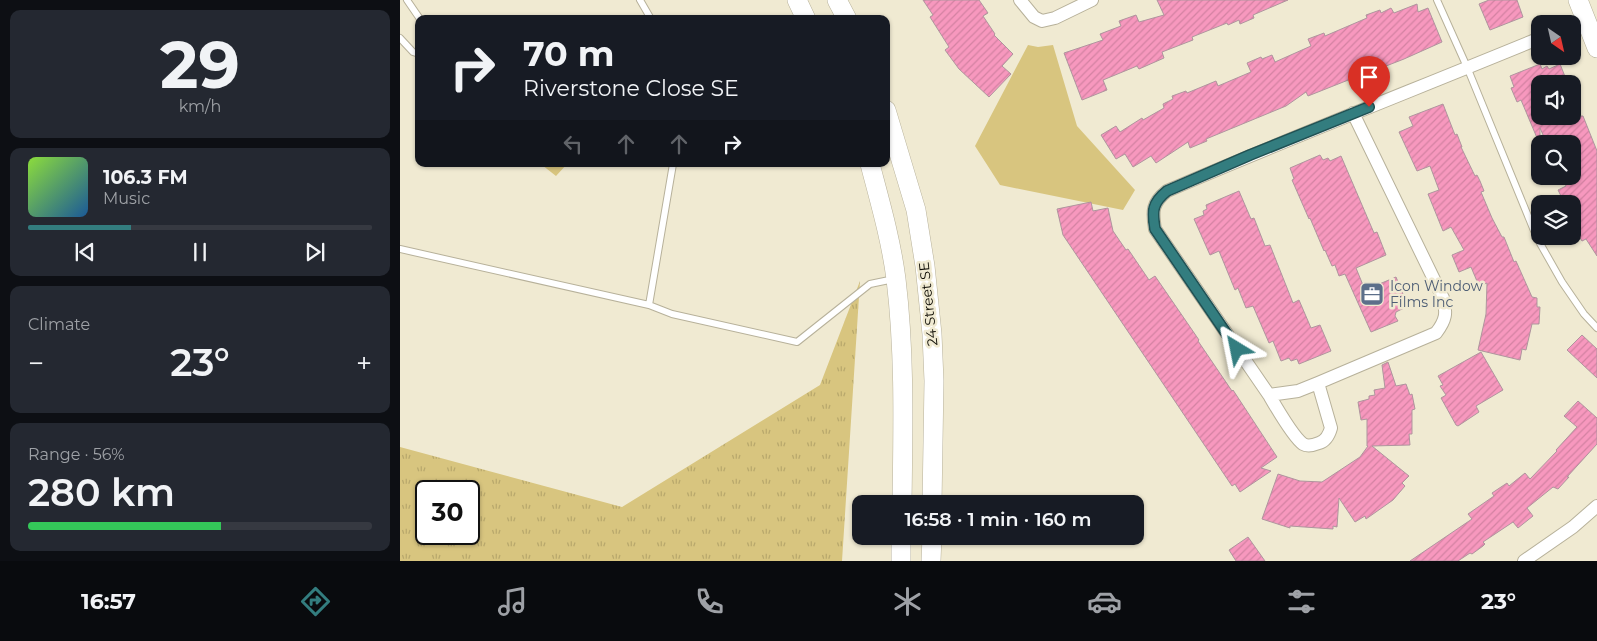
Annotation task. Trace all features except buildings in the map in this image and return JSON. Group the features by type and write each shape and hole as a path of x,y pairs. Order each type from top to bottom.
{"main road":[{"path":"797,0 804,15"},
{"path":"837,0 845,15"},
{"path":"1578,0 1583,20 1597,48"},
{"name":"24 Street SE","path":"890,123 916,210 925,266 932,334 934,381 932,495"},
{"path":"871,167 896,279 904,391 902,495"},
{"path":"901,545 901,561"},
{"path":"931,561 932,545"}],"street":[{"path":"1020,0 1034,17 1042,21 1055,18 1092,0"},
{"path":"1318,383 1331,428 1322,442 1312,445 1302,443 1296,436 1155,229 1152,215 1159,197 1167,191 1353,113 1531,42"},
{"path":"1268,395 1298,391 1318,383 1436,333 1444,323 1446,310 1443,298 1353,113"},
{"path":"1524,561 1573,527 1597,506"}],"lane":[{"path":"407,0 417,15"},
{"path":"640,0 649,15"},
{"path":"1437,0 1537,238 1562,282 1584,314 1597,328"},
{"path":"400,38 415,53"},
{"path":"650,305 673,167"},
{"path":"400,249 650,305 672,314 797,342 870,284 896,279"}],"green space":[{"path":"1028,45 1038,47 1053,45 1077,126 1135,190 1123,210 1000,185 975,146"},
{"path":"545,167 564,167 556,176"},
{"path":"860,281 842,561 400,561 400,447 622,507 820,385"}],"place":[{"name":"Icon Window Films Inc","path":"1372,294"}],"route":[{"path":"1237,349 1155,229 1152,215 1154,206 1159,197 1167,191 1369,107"}]}
